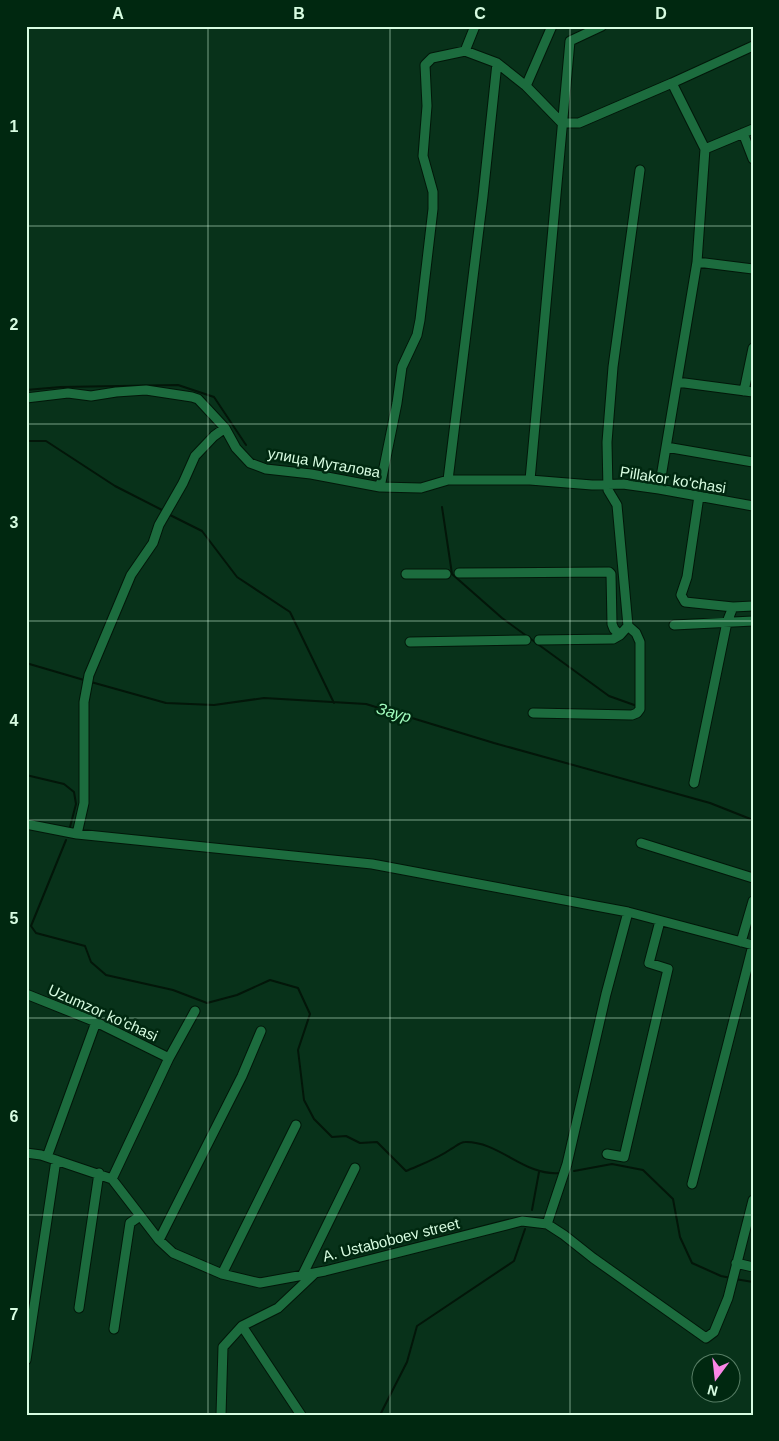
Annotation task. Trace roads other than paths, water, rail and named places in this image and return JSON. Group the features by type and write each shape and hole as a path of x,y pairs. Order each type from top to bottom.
{"street":[{"path":"465,50 475,26"},
{"path":"526,86 552,26"},
{"path":"530,480 570,41 602,26"},
{"path":"380,488 397,403 402,367 417,335 420,320 432,219 432,192 423,156 427,106 425,65 432,58 465,50 497,63 526,86 562,123 579,123 753,46"},
{"path":"448,480 482,206 497,63"},
{"path":"659,489 698,262 705,149 672,83"},
{"path":"705,149 753,129"},
{"path":"743,133 753,159"},
{"path":"533,713 632,715 637,714 640,709 640,642 636,633 628,626 617,505 608,490 608,442 612,367 640,170"},
{"path":"698,262 753,269"},
{"path":"676,382 749,392 753,348"},
{"name":"улица Муталова","path":"26,398 68,393 91,396 146,390 183,395 198,399 225,428 236,448 250,463 266,468 311,474 380,488 421,488 448,480 530,480"},
{"path":"77,834 84,803 84,702 89,675 131,575 153,543 160,525 195,456 214,436 225,428"},
{"path":"666,448 753,462"},
{"name":"Pillakor ko'chasi","path":"530,480 659,489 753,506"},
{"path":"699,496 687,577 681,595 684,602 711,603 733,607 753,606"},
{"path":"459,573 609,572 611,574 612,624 620,635"},
{"path":"406,574 446,574"},
{"path":"694,783 726,622 733,607"},
{"path":"674,625 753,621"},
{"path":"539,640 613,639 620,635 628,626"},
{"path":"410,642 526,640"},
{"path":"26,824 77,834 372,864 628,912 753,945 692,1184"},
{"path":"641,843 753,878"},
{"path":"741,942 753,900"},
{"path":"546,1224 567,1164 606,994 628,912"},
{"path":"607,1154 624,1157 666,978 668,969 649,963 660,921"},
{"name":"Uzumzor ko'chasi","path":"26,994 96,1022 169,1058"},
{"path":"26,1153 47,1157 112,1179 169,1058 195,1011"},
{"path":"47,1157 96,1022"},
{"path":"159,1240 242,1076 261,1030"},
{"path":"222,1274 296,1125"},
{"path":"26,1360 56,1160"},
{"path":"302,1276 355,1168"},
{"path":"79,1308 99,1174"},
{"name":"A. Ustaboboev street","path":"112,1179 159,1240 173,1253 222,1274 260,1283 314,1274 522,1221 546,1224 564,1235 593,1258 706,1338 714,1332 728,1298 736,1263"},
{"path":"753,1200 750,1221 736,1263 753,1267"},
{"path":"114,1329 130,1223 140,1216"},
{"path":"221,1415 223,1347 242,1326 278,1308 314,1274"},
{"path":"242,1326 301,1415"}],"waterway":[{"path":"26,390 61,387 178,385 214,397 246,445"},
{"path":"26,441 46,441 115,486 164,511"},
{"path":"442,507 452,574 502,618 609,696 637,706"},
{"path":"168,514 202,531 237,577 290,612 334,703"},
{"name":"Заур","path":"26,663 84,680"},
{"name":"Заур","path":"91,682 166,703 214,705 264,698 366,704 494,743 710,803 753,820"},
{"path":"26,775 64,784 74,792 76,804 70,827"},
{"path":"66,840 31,926 36,933 85,946 91,962 106,975 173,990 207,1003 237,995 270,980 298,988 310,1014 298,1050 304,1100 314,1119 332,1137 346,1136 360,1143 377,1142 406,1171 435,1159 465,1142 489,1147 534,1169 559,1173"},
{"path":"574,1171 612,1164 643,1170 673,1199 680,1237 692,1263 721,1276 731,1278"},
{"path":"532,1210 539,1172"},
{"path":"380,1415 407,1362 417,1326 514,1261 525,1229"},
{"path":"735,1279 753,1282"}]}
